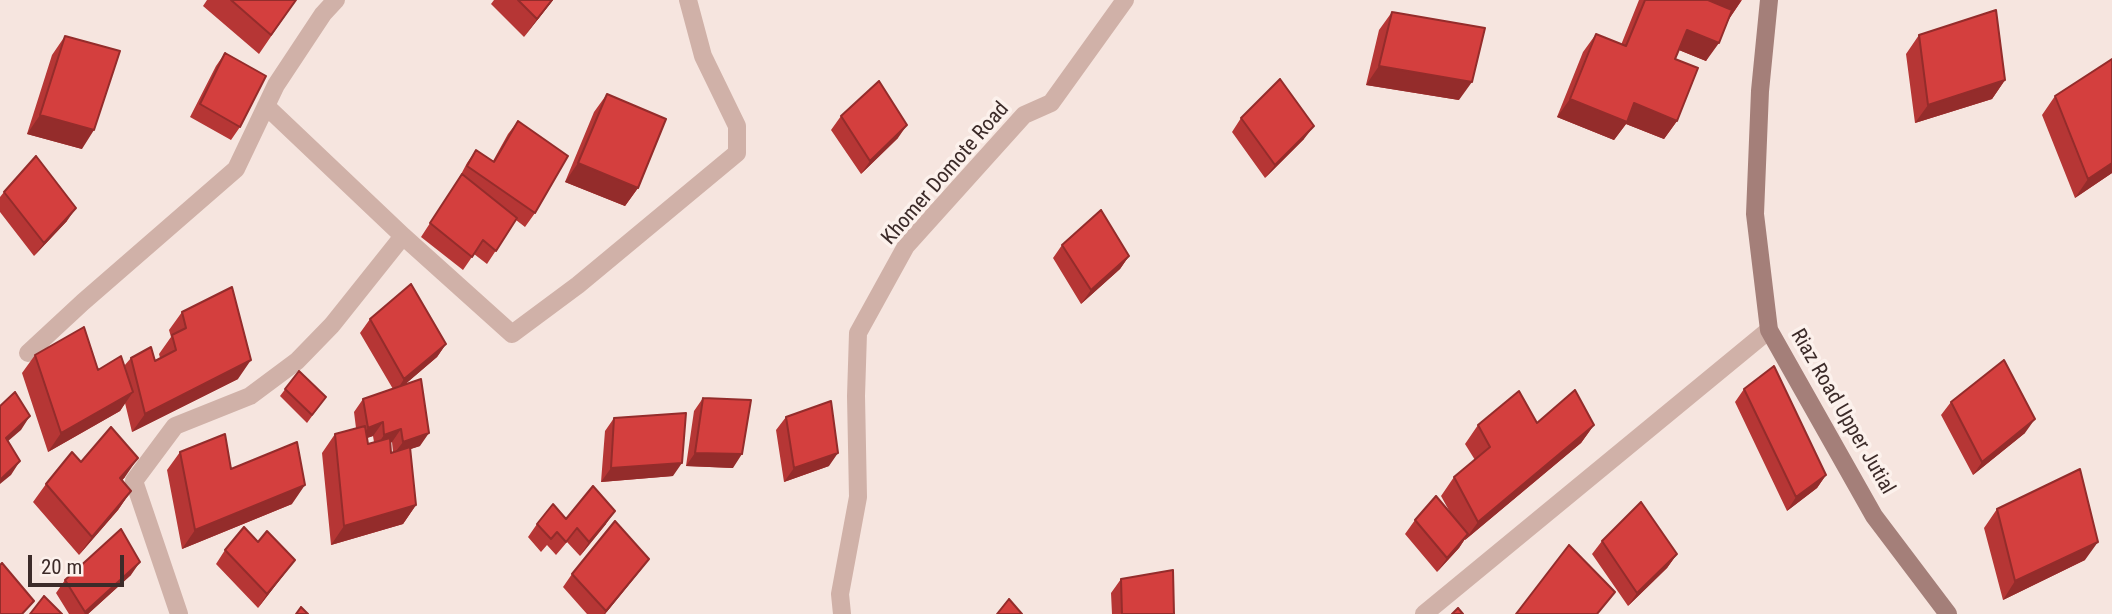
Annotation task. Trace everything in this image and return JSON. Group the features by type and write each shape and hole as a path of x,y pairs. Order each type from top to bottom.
{"main road":[{"name":"Riaz Road Upper Jutial","path":"1769,0 1760,91 1755,214 1769,330 1874,516 1948,614"}],"street":[{"path":"28,353 236,169 276,85 323,14 336,0"},
{"path":"266,106 403,236 512,334 578,285 737,153 737,126 704,56 688,0"},
{"name":"Khomer Domote Road","path":"842,614 840,594 858,496 858,333 906,246 1024,115 1051,103 1125,0"},
{"path":"179,614 134,481 175,426 250,396 297,361 332,325 403,236"},
{"path":"1424,614 1769,330"}],"building":[{"path":"231,0 296,0 271,35"},
{"path":"518,0 552,0 537,19"},
{"path":"1645,0 1708,0 1732,10 1719,43 1687,30 1675,59 1698,68 1677,121 1634,103 1627,122 1570,99 1596,34 1626,46"},
{"path":"1996,10 2005,80 1928,105 1919,35"},
{"path":"1392,12 1485,28 1472,82 1379,66"},
{"path":"65,36 120,51 94,130 40,115"},
{"path":"225,53 266,76 240,127 200,104"},
{"path":"2112,59 2112,163 2088,179 2055,96"},
{"path":"1280,79 1314,126 1275,165 1241,118"},
{"path":"879,81 907,125 870,161 841,116"},
{"path":"607,94 666,119 638,188 578,163"},
{"path":"518,121 568,156 535,213 467,166 476,150 494,162"},
{"path":"36,156 76,208 44,243 4,192"},
{"path":"462,174 517,218 496,251 483,240 472,257 430,223"},
{"path":"1101,210 1129,256 1091,290 1062,245"},
{"path":"411,284 446,344 404,379 370,319"},
{"path":"232,287 251,360 145,414 131,358 151,347 155,361 176,350 172,335 186,328 182,312"},
{"path":"84,327 98,370 121,356 133,392 61,433 35,355"},
{"path":"2004,360 2035,419 1982,462 1951,402"},
{"path":"1774,366 1826,475 1796,497 1744,389"},
{"path":"299,371 326,397 312,415 285,389"},
{"path":"421,379 429,433 403,442 401,429 384,435 383,422 368,428 363,399"},
{"path":"1575,390 1594,425 1478,522 1454,477 1490,447 1478,425 1519,391 1537,423"},
{"path":"15,392 30,416 6,438 20,461 0,480 0,406"},
{"path":"703,398 751,400 742,454 695,453"},
{"path":"831,401 838,453 794,468 786,417"},
{"path":"686,413 682,463 611,468 614,418"},
{"path":"365,426 368,444 390,438 391,453 410,447 416,505 344,526 335,434"},
{"path":"111,427 138,458 120,478 131,491 92,537 46,484 72,452 81,462"},
{"path":"225,434 231,469 297,442 305,485 195,530 180,452"},
{"path":"2080,469 2098,542 2015,581 1997,509"},
{"path":"593,486 615,511 589,542 577,528 566,542 557,532 551,539 537,524 553,504 566,519"},
{"path":"1436,496 1468,534 1447,558 1415,520"},
{"path":"1641,502 1677,554 1637,593 1602,541"},
{"path":"615,521 649,559 606,611 572,574"},
{"path":"244,527 258,542 267,531 295,560 267,594 225,550"},
{"path":"121,529 140,562 85,612 65,580"},
{"path":"1569,545 1615,592 1597,614 1516,614"},
{"path":"2,563 34,601 22,614 0,614"},
{"path":"1173,570 1174,614 1122,614 1121,579"},
{"path":"44,596 62,614 30,614"},
{"path":"1009,599 1022,614 997,614"},
{"path":"301,607 308,614 296,614"},
{"path":"1458,608 1463,614 1452,614"}]}
